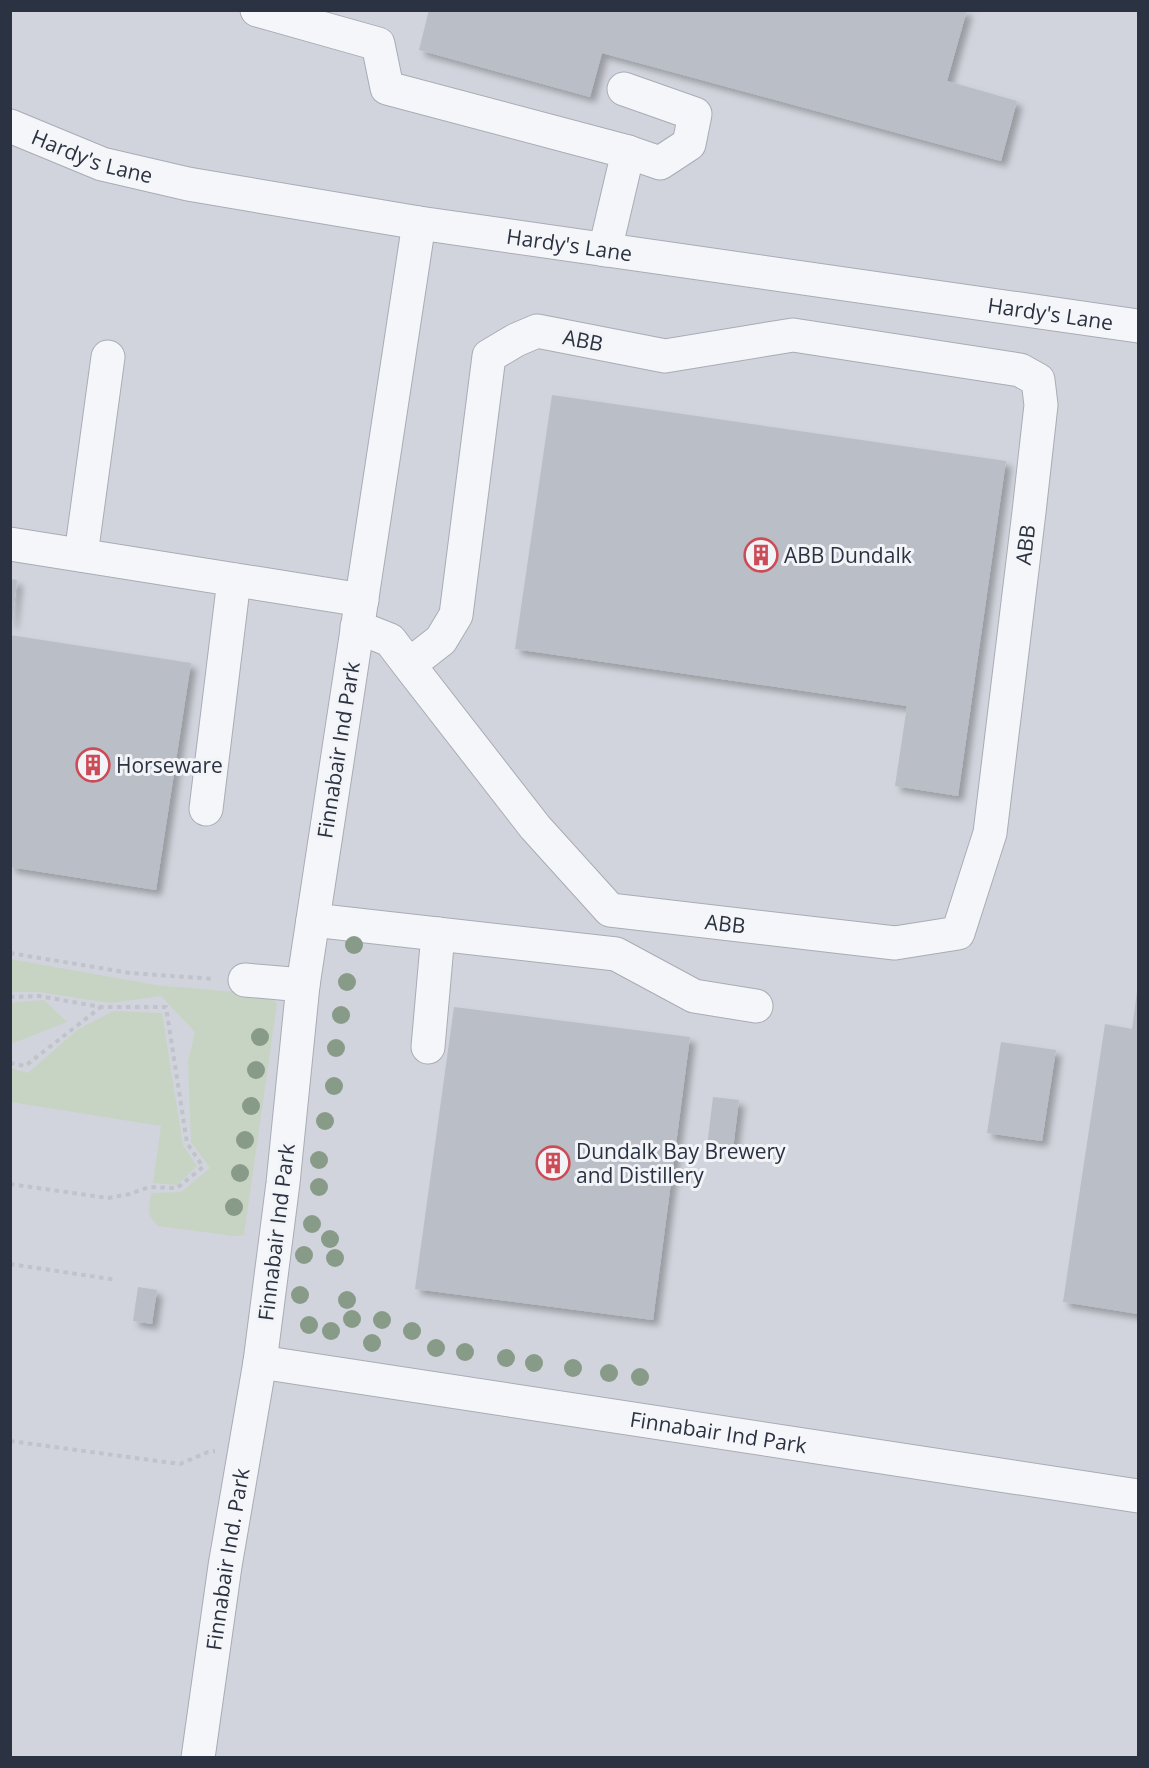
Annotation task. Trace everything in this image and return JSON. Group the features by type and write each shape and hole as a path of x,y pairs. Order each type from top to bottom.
{"street":[{"path":"257,10 378,44 387,88 628,152 660,163 701,147 695,114 624,89"},
{"name":"Hardy's Lane","path":"10,126 102,164 188,184 419,223 1138,326"},
{"path":"604,249 628,152"},
{"name":"Finnabair Ind Park","path":"419,223 303,985 283,1184 260,1362 1138,1496"},
{"name":"ABB","path":"10,544 234,579 360,614 390,640 409,665 535,827 610,909 895,943 958,933 990,833 1040,416 1038,380 1020,370 793,335 665,356 537,331 516,340 489,356 456,615 441,640 409,665"},
{"path":"81,555 108,357"},
{"path":"207,809 234,579"},
{"path":"313,920 616,954 694,996 756,1006"},
{"path":"428,1047 438,934"},
{"path":"245,980 303,985"},
{"name":"Finnabair Ind. Park","path":"198,1758 225,1566 260,1362"}],"path":[{"path":"10,953 130,973 245,980"},
{"path":"10,997 39,996 102,1007 166,1007 187,1143 202,1167 177,1188 149,1187 130,1194 108,1198 10,1184"},
{"path":"10,1063 25,1066 102,1007"},
{"path":"10,1264 117,1280"},
{"path":"10,1441 180,1464 208,1452 246,1446"}],"shaded area":[{"path":"11,11 1138,11 1138,1757 11,1757"}],"green space":[{"path":"10,959 156,985 258,994 273,999 277,1004 244,1235 233,1236 158,1226 150,1215 151,1193 181,1192 210,1168 191,1142 188,1062 195,1032 161,996 110,1003 39,992 11,992"},
{"path":"44,1000 67,1022 11,1044 11,1003"},
{"path":"113,1011 162,1013 183,1145 197,1166 177,1185 153,1183 161,1126 11,1102 11,1068 28,1073 77,1030"}],"building":[{"path":"429,10 967,10 947,81 1017,101 1001,161 602,53 590,97 419,50"},
{"name":"ABB Dundalk","path":"552,395 1006,461 958,796 895,786 907,706 515,649"},
{"path":"10,579 17,580 12,624 10,624"},
{"name":"Horseware","path":"10,635 191,663 156,890 10,867"},
{"path":"1137,992 1138,1314 1063,1302 1105,1024 1132,1029"},
{"name":"Dundalk Bay Brewery and Distillery","path":"454,1007 690,1037 653,1320 415,1289"},
{"path":"1001,1042 1056,1050 1042,1141 987,1133"},
{"path":"713,1097 739,1100 733,1149 707,1147"},
{"path":"138,1287 157,1290 152,1324 133,1321"}],"place":[{"name":"ABB Dundalk","path":"761,555"},
{"name":"Horseware","path":"93,765"},
{"name":"Dundalk Bay Brewery and Distillery","path":"553,1163"}]}
